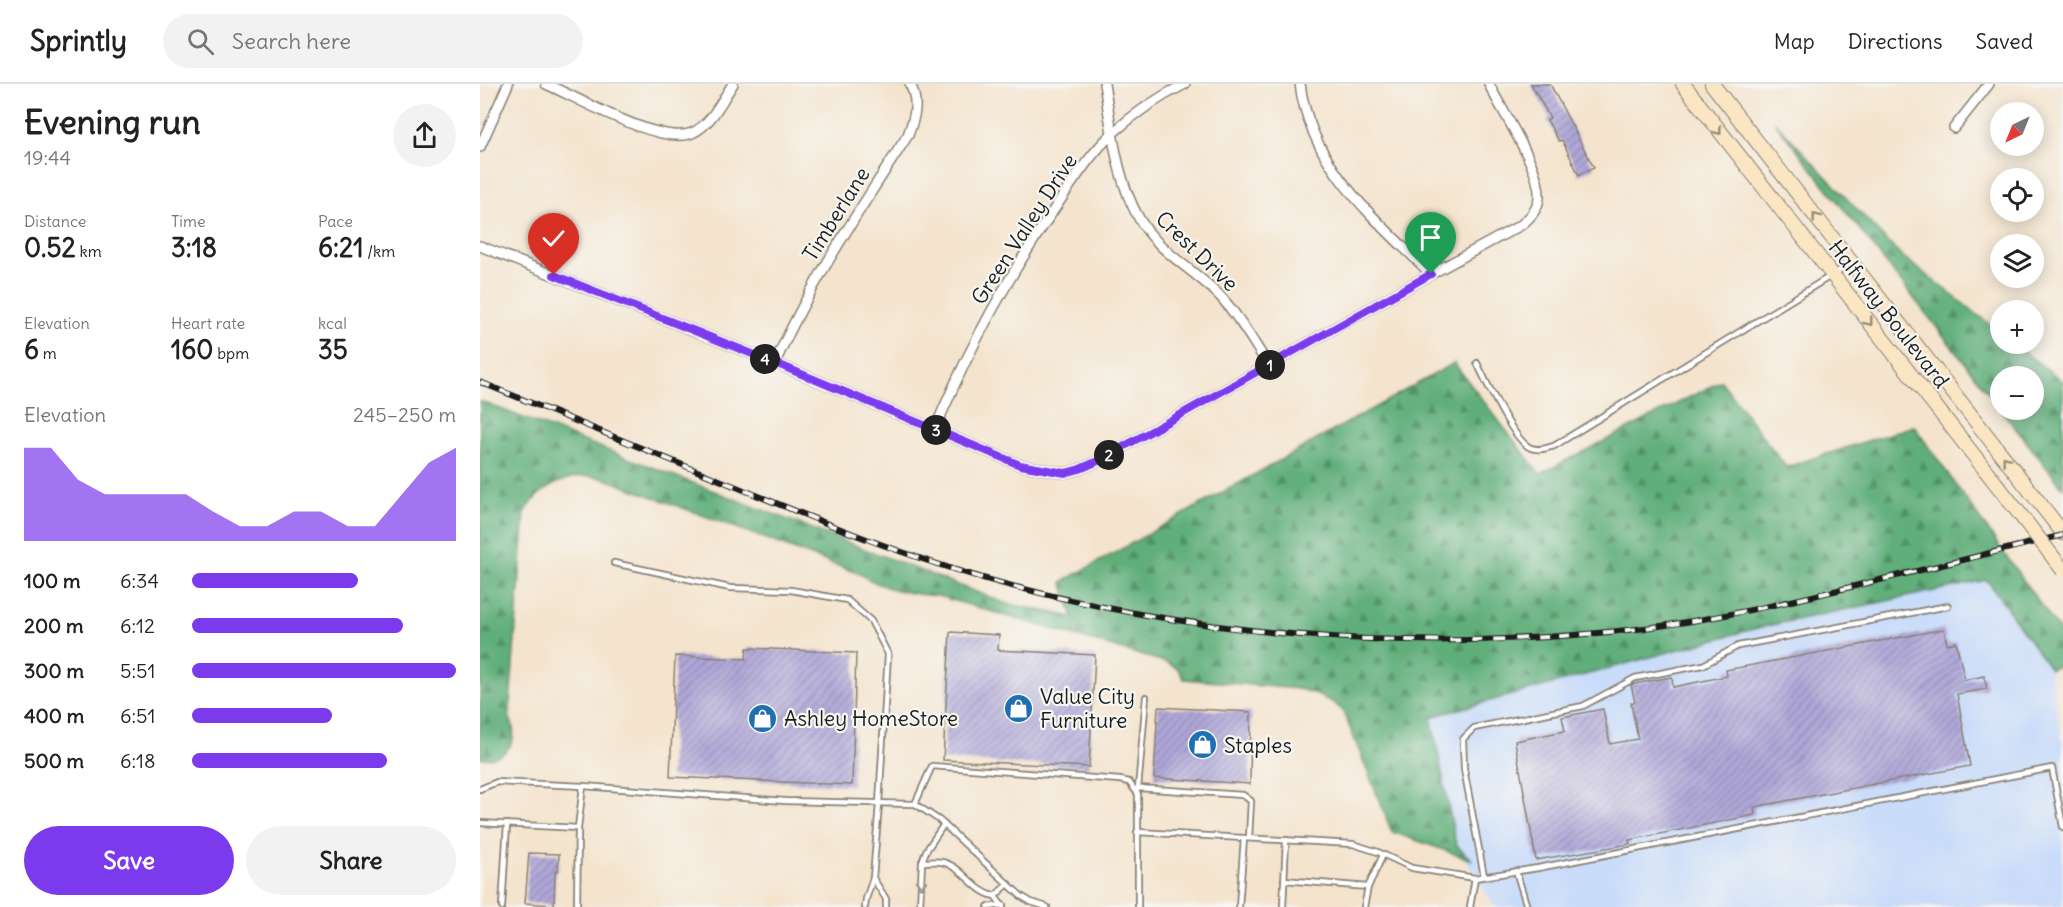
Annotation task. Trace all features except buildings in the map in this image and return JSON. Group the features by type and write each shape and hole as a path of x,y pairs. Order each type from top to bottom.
{"main road":[{"name":"Halfway Boulevard","path":"1683,84 2063,570"},
{"name":"Halfway Boulevard","path":"1712,84 2063,533"}],"street":[{"path":"480,147 508,84"},
{"path":"546,84 638,126 660,134 677,136 691,133 702,126 714,113 733,84"},
{"name":"Timberlane","path":"775,363 792,324 824,266 908,135 915,117 916,102 910,84"},
{"name":"Crest Drive","path":"1104,84 1120,170 1139,220 1152,238 1170,255 1220,296 1236,315 1269,366"},
{"name":"Green Valley Drive","path":"935,429 957,376 1009,278 1082,169 1112,133 1147,105 1185,84"},
{"path":"1300,84 1313,132 1327,161 1363,206 1431,274"},
{"path":"480,246 775,363 1020,465 1065,473 1098,461 1521,225 1532,215 1538,202 1539,189 1533,168 1489,84"},
{"path":"1954,128 1989,84"}],"lane":[{"path":"1476,363 1517,437 1531,448 1542,450 1554,446 1852,263"},
{"path":"614,563 730,588 791,590 847,600 871,621 888,654 873,878 866,899 866,907"},
{"path":"1484,876 1464,769 1463,739 1474,728 1584,706 1635,678 1703,665 1738,646 1947,606"},
{"path":"1138,907 1138,791 1146,697"},
{"path":"915,804 932,766 1120,780 1129,783 1138,791 1244,795 1251,801 1239,907"},
{"path":"1137,832 1353,844 1412,868 1475,878 2052,768 2063,827"},
{"path":"480,789 497,782 784,801 915,804 944,824 1008,884 1031,902 1047,907"},
{"path":"577,907 578,828 583,786"},
{"path":"480,823 578,828"},
{"path":"502,907 507,824"},
{"path":"920,907 922,862 926,850 944,824"},
{"path":"1283,907 1286,840"},
{"path":"1364,907 1368,887 1383,855"},
{"path":"922,862 941,861 951,865 984,893 995,896 1003,906"},
{"path":"1516,871 1527,907"},
{"path":"873,878 886,900 886,907"},
{"path":"1470,907 1475,878"},
{"path":"1284,880 1368,887"},
{"path":"995,896 1008,884"},
{"path":"988,907 1003,906"}],"shaded area":[{"path":"1987,580 2050,669 2063,745 2063,907 1495,907 1456,845 1431,717 1757,628"}],"green space":[{"path":"1775,122 1897,252 1990,324 1990,354 2027,354 2043,366 1990,366 1990,395"},
{"path":"1454,363 1540,474 1721,381 1786,467 1914,426 2063,636 2063,665 2050,669 1987,580 1757,628 1431,717 1456,845 1472,860 1392,832 1343,711 1334,703 1313,693 1299,689 1184,679 1178,669 1168,663 938,596 887,587 860,574 605,479 582,477 571,478 549,487 532,502 525,512 509,716 513,733 512,741 509,747 498,756 480,758 480,401 1005,603 1073,617 1062,582"},
{"path":"2044,367 2063,381 2063,488 2009,420 2044,420"}],"railway":[{"path":"480,382 830,525 954,570 1066,599 1146,615 1309,636 1391,640 1473,640 1637,629 1723,616 1779,604 2063,535"}],"place":[{"name":"Value City Furniture","path":"1019,708"},
{"name":"Ashley HomeStore","path":"763,718"},
{"name":"Staples","path":"1203,745"}],"route":[{"path":"554,275 775,363 1020,465 1065,473 1098,461 1431,274"}]}
